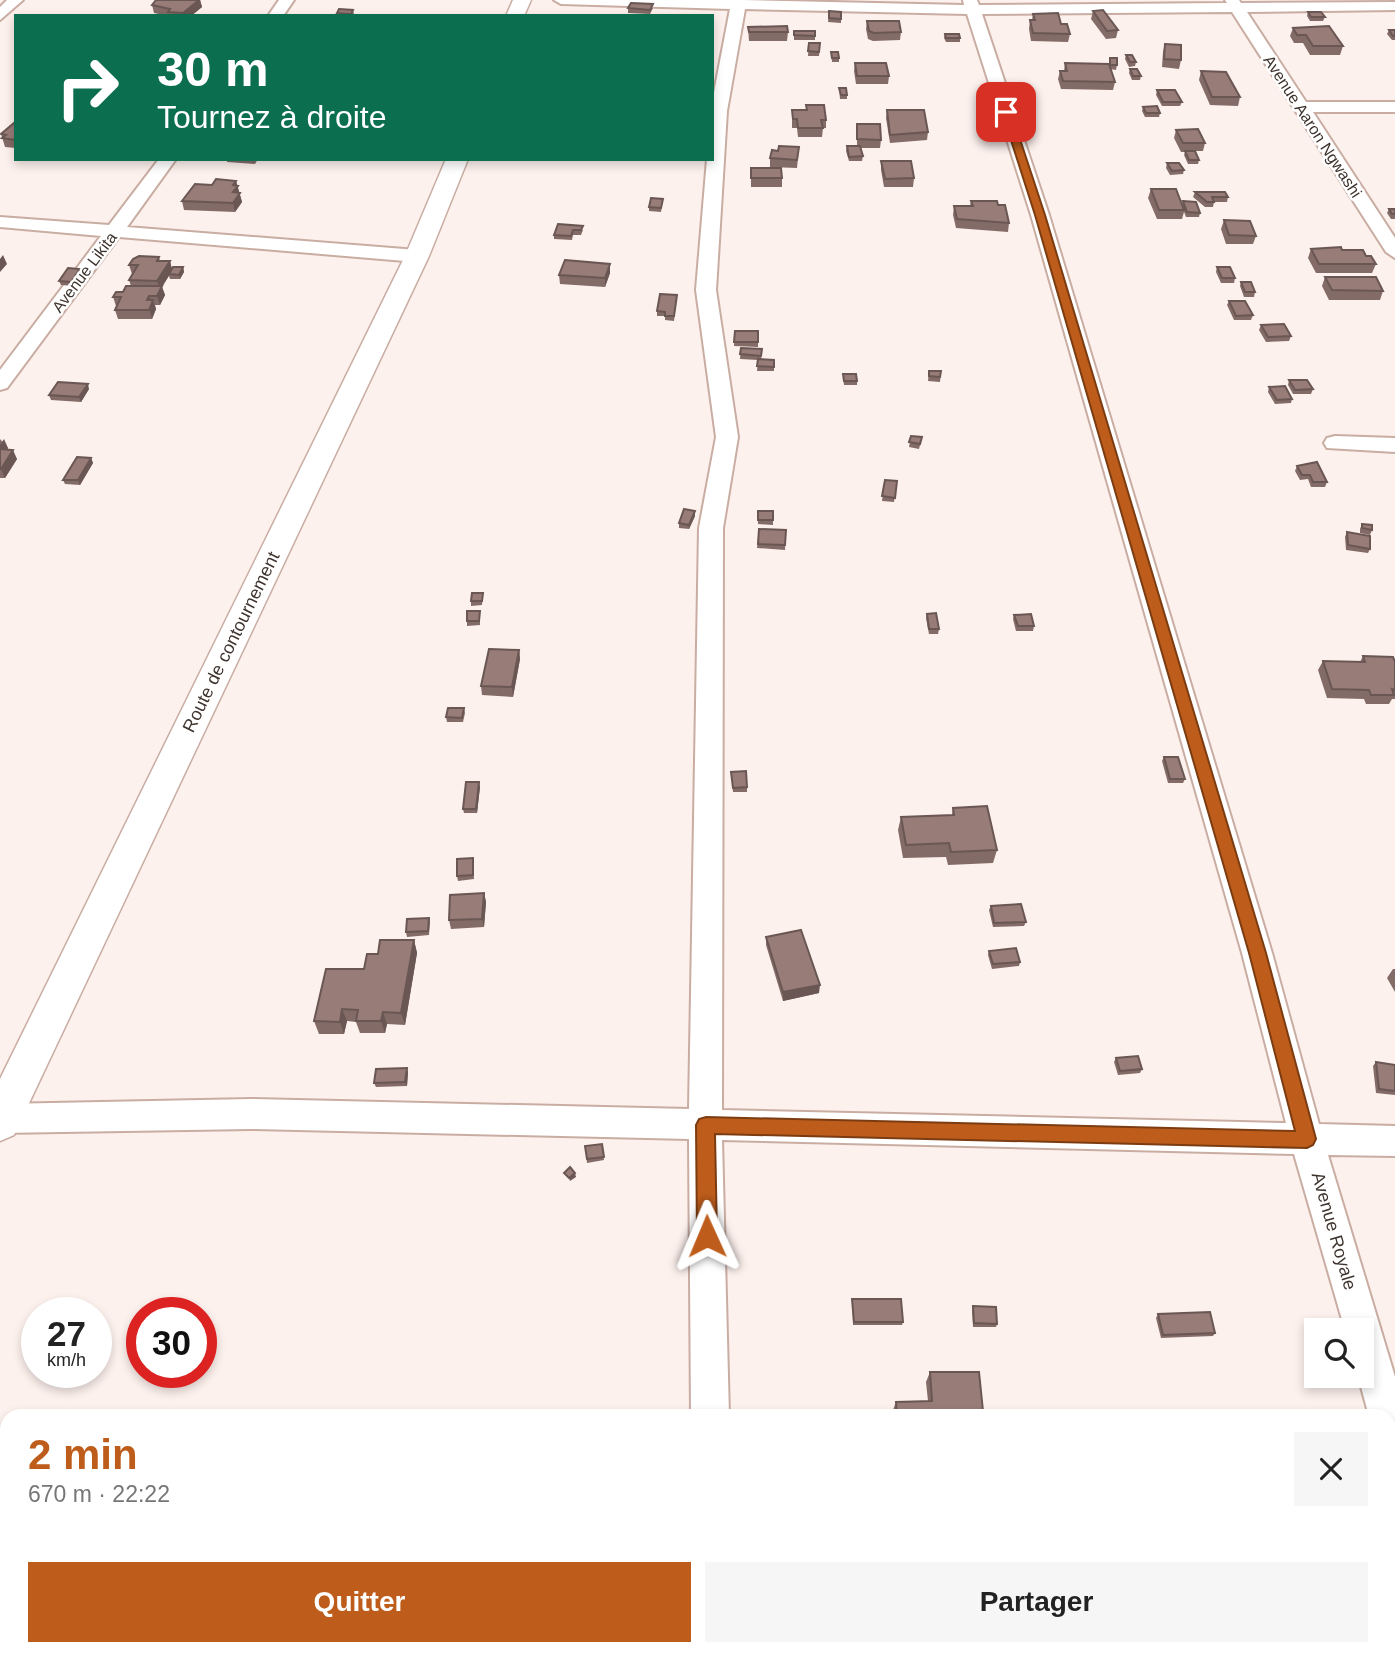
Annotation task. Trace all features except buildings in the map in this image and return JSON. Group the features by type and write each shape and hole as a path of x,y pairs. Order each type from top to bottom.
{"street":[{"path":"0,15 16,0"},
{"path":"561,0 738,5 1233,3 1395,6"},
{"name":"Avenue Aaron Ngwashi","path":"1233,3 1395,252"},
{"path":"710,1409 706,1125 711,528 727,437 706,290 719,111 738,5"},
{"name":"Avenue Royale","path":"971,5 1044,229 1257,953 1307,1139 1386,1409"},
{"path":"1301,107 1395,107"},
{"name":"Avenue Likita","path":"0,384 167,161"},
{"name":"Route de contournement","path":"1,1120 417,256 456,161"},
{"path":"0,222 417,256"},
{"path":"1335,443 1395,446"},
{"path":"1,1120 251,1114 1395,1141"}],"route":[{"path":"707,1236 706,1125 1307,1139 1257,953 1040,215 1006,112"}]}
